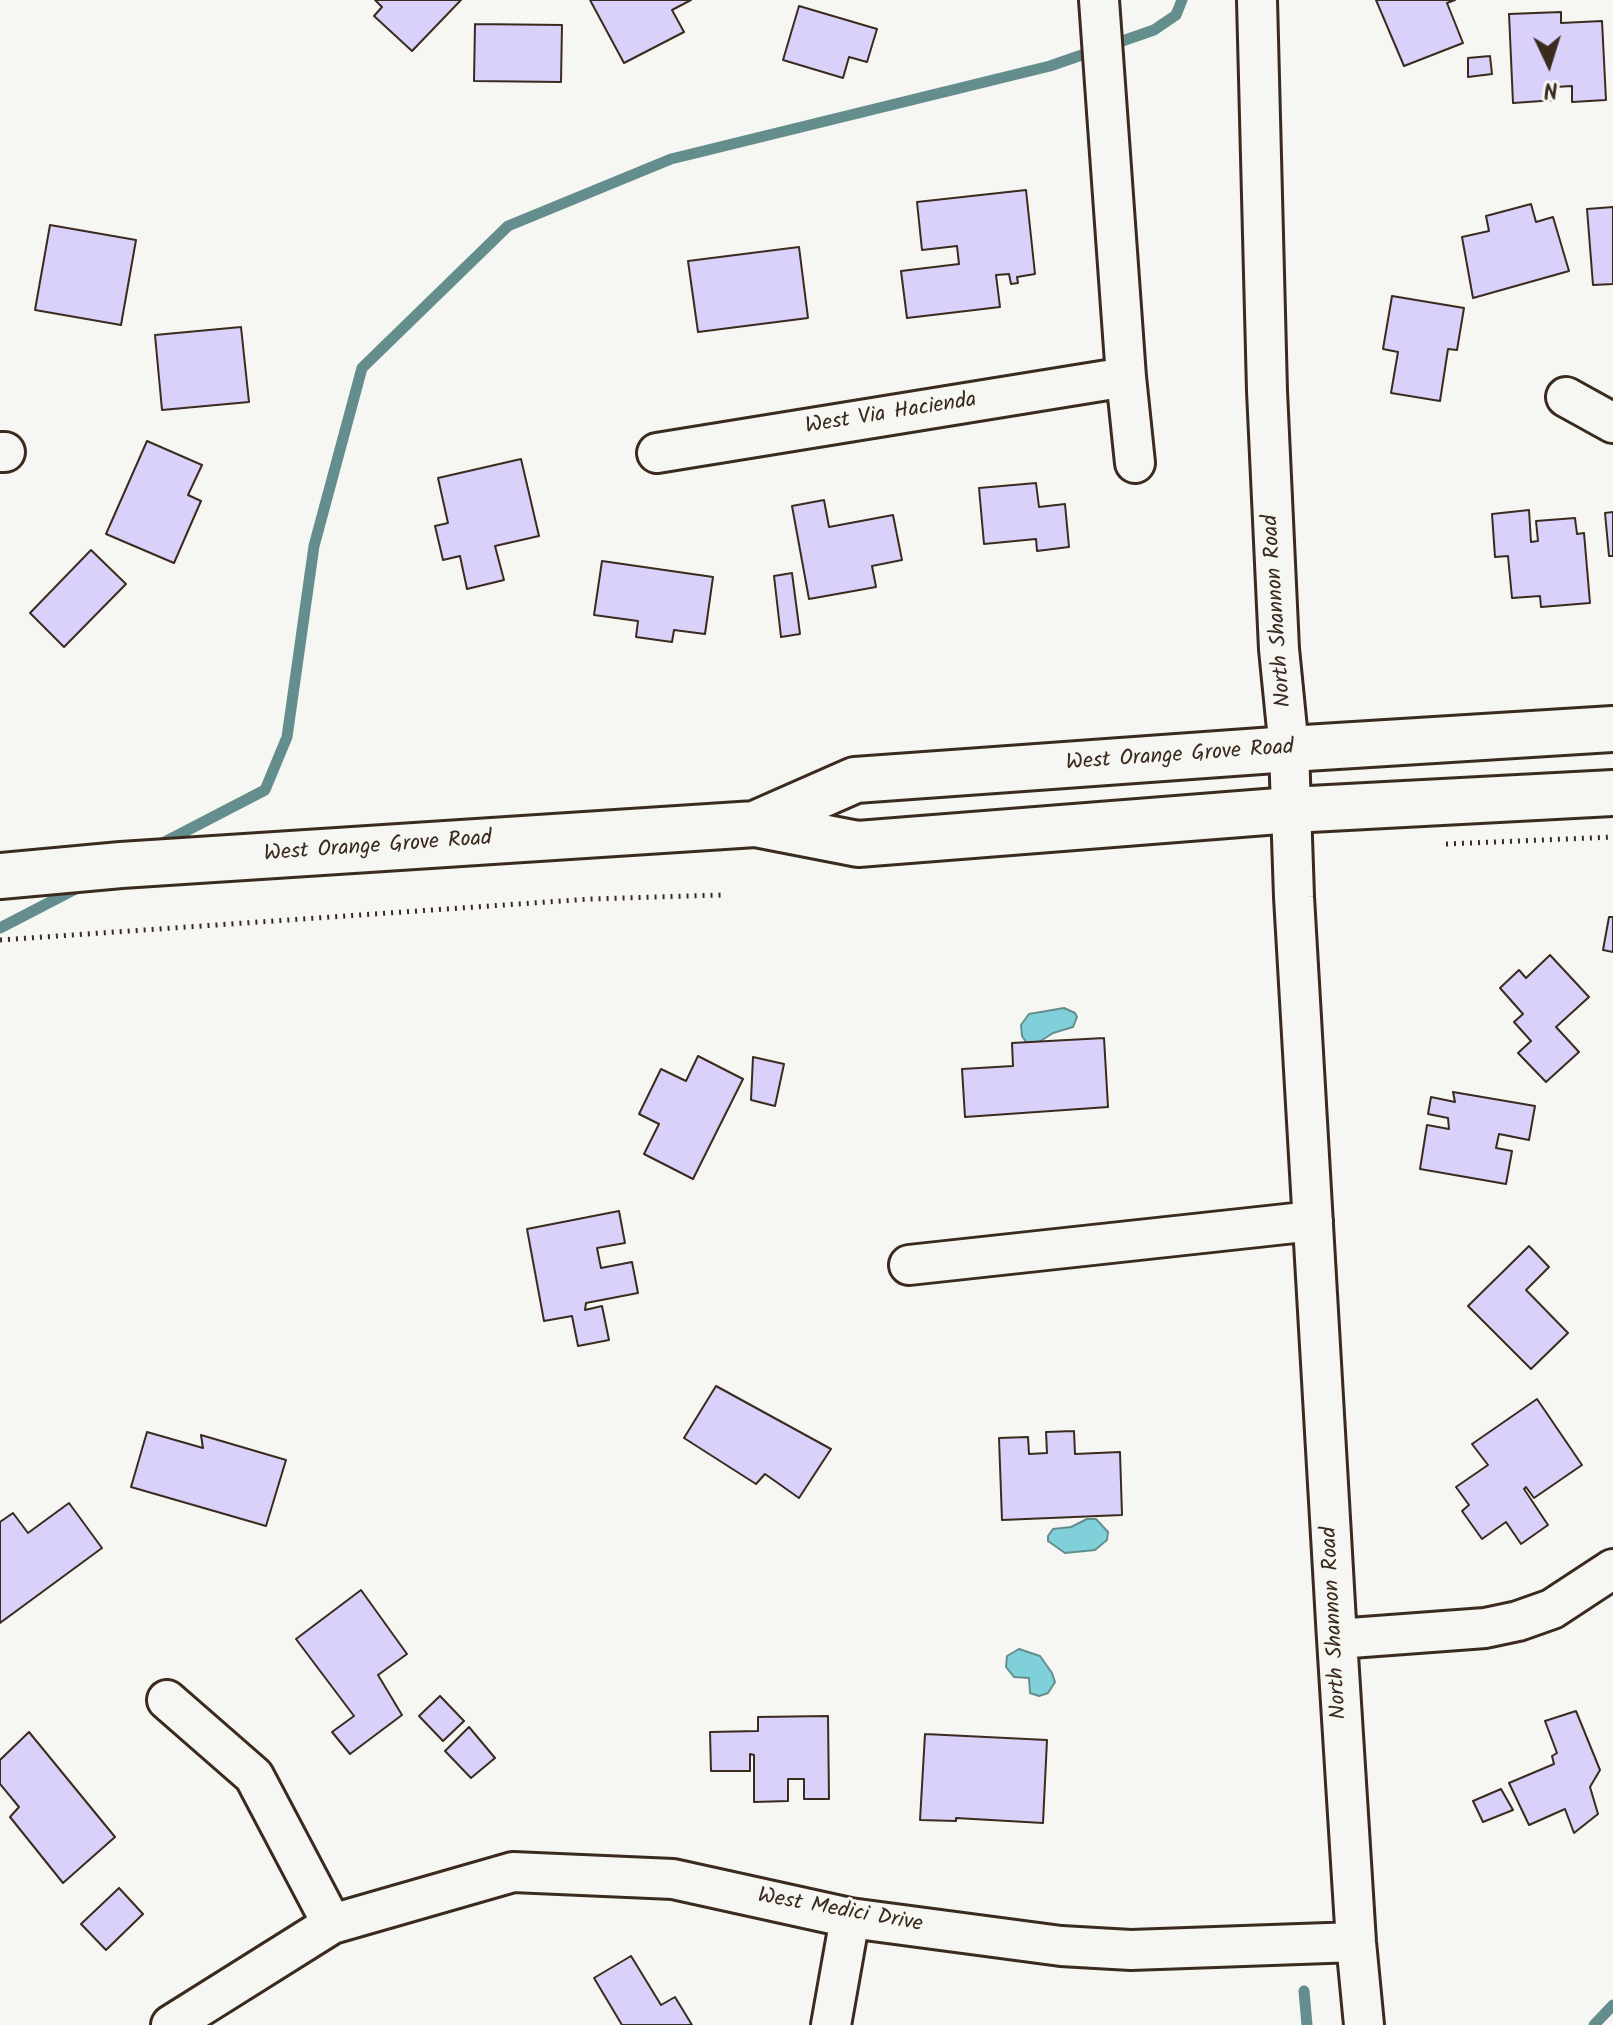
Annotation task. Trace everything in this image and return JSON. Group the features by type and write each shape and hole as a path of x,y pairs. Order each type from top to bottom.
{"main road":[{"name":"West Orange Grove Road","path":"755,824 855,780 1613,729"},
{"name":"West Orange Grove Road","path":"0,876 153,863 755,824 858,844 1291,810 1613,793"}],"street":[{"name":"North Shannon Road","path":"1257,0 1268,406 1280,659 1289,749 1337,1639 1364,2025"},
{"path":"1100,8 1135,463"},
{"name":"West Via Hacienda","path":"657,453 1126,377"},
{"path":"1566,397 1613,423"},
{"path":"909,1265 1313,1221"},
{"path":"1337,1639 1485,1628 1518,1621 1552,1609 1613,1569"},
{"path":"167,1700 254,1776 332,1924"},
{"name":"West Medici Drive","path":"171,2025 332,1924 513,1872 673,1879 850,1918 1061,1946 1131,1950 1356,1942"},
{"path":"831,2025 850,1918"}],"path":[{"path":"1437,844 1613,837"},
{"path":"0,940 590,899 723,895"}],"water":[{"path":"1064,1008 1077,1017 1073,1027 1053,1033 1036,1044 1026,1042 1021,1025 1029,1014"},
{"path":"1087,1519 1096,1519 1108,1532 1107,1540 1095,1550 1065,1553 1048,1541 1053,1529 1071,1527"},
{"path":"1019,1649 1040,1656 1052,1673 1055,1682 1048,1693 1039,1696 1030,1693 1029,1678 1014,1677 1006,1667 1007,1656"}],"building":[{"path":"375,0 461,0 412,51 374,16 382,7"},
{"path":"590,0 691,0 672,10 684,32 624,63"},
{"path":"1376,0 1455,0 1447,3 1463,43 1404,66"},
{"path":"799,6 877,29 867,62 849,57 843,78 783,60"},
{"path":"1561,12 1561,23 1602,21 1606,100 1572,102 1572,86 1555,87 1556,100 1513,103 1509,14"},
{"path":"475,24 562,25 561,82 474,81"},
{"path":"1490,56 1492,74 1468,77 1468,58"},
{"path":"1026,190 1035,274 1017,277 1018,283 1011,284 1009,274 996,275 1000,307 907,318 901,271 959,264 957,246 922,250 917,202"},
{"path":"1531,204 1536,222 1553,217 1569,271 1473,298 1462,237 1489,231 1486,216"},
{"path":"1613,207 1613,284 1593,285 1587,209"},
{"path":"50,225 136,240 121,325 35,310"},
{"path":"799,247 808,318 698,332 688,261"},
{"path":"1392,296 1464,308 1457,350 1448,349 1440,401 1391,393 1398,352 1383,349"},
{"path":"241,327 249,402 162,410 155,335"},
{"path":"147,441 202,465 188,495 201,501 174,563 106,534"},
{"path":"521,459 539,536 495,546 504,580 467,589 460,556 443,560 435,526 448,523 438,478"},
{"path":"1036,483 1039,507 1065,504 1069,547 1037,551 1036,539 984,544 979,488"},
{"path":"824,500 829,527 893,515 902,560 872,566 876,587 809,599 792,506"},
{"path":"1529,510 1531,542 1538,541 1536,521 1575,518 1577,534 1584,533 1590,603 1541,607 1540,596 1512,598 1508,556 1495,557 1492,514"},
{"path":"1613,512 1613,556 1609,556 1605,513"},
{"path":"91,550 126,584 64,647 30,613"},
{"path":"602,561 713,577 705,634 674,630 672,642 636,637 638,621 594,615"},
{"path":"792,573 800,634 781,637 774,576"},
{"path":"1609,917 1613,917 1613,952 1603,950"},
{"path":"1550,955 1589,997 1556,1027 1579,1052 1546,1082 1518,1053 1531,1041 1514,1022 1523,1014 1500,988 1519,970 1526,978"},
{"path":"1104,1038 1108,1107 965,1117 962,1069 1013,1066 1012,1043"},
{"path":"698,1056 743,1079 693,1179 644,1154 659,1124 639,1114 661,1069 686,1081"},
{"path":"753,1057 784,1064 775,1106 751,1100"},
{"path":"1453,1092 1535,1106 1529,1140 1499,1134 1496,1148 1512,1151 1506,1184 1420,1169 1427,1125 1449,1129 1448,1118 1428,1114 1431,1097 1455,1102"},
{"path":"619,1211 625,1243 597,1248 601,1268 632,1262 638,1293 586,1303 585,1310 602,1306 609,1340 578,1346 572,1316 544,1321 527,1229"},
{"path":"1529,1246 1549,1267 1526,1290 1568,1333 1531,1369 1468,1306"},
{"path":"716,1386 831,1449 799,1498 765,1474 756,1484 684,1438"},
{"path":"1537,1399 1582,1465 1534,1498 1526,1487 1524,1489 1548,1525 1521,1544 1506,1522 1482,1539 1462,1511 1469,1505 1456,1487 1488,1465 1472,1444"},
{"path":"1074,1431 1075,1454 1120,1452 1122,1515 1002,1520 999,1438 1028,1437 1029,1454 1047,1453 1046,1432"},
{"path":"147,1432 203,1448 201,1435 286,1460 266,1526 131,1487"},
{"path":"69,1503 102,1548 0,1623 0,1522 13,1513 28,1533"},
{"path":"361,1590 407,1654 378,1675 402,1715 350,1754 332,1732 354,1716 296,1639"},
{"path":"440,1696 464,1721 443,1741 419,1716"},
{"path":"1576,1711 1600,1770 1590,1787 1598,1814 1574,1833 1565,1809 1529,1825 1509,1783 1554,1764 1552,1756 1557,1753 1545,1721"},
{"path":"828,1716 829,1799 804,1799 804,1779 788,1779 788,1801 754,1802 754,1755 750,1754 750,1771 711,1771 710,1732 758,1731 758,1717"},
{"path":"469,1727 495,1758 471,1778 445,1751"},
{"path":"29,1732 115,1837 63,1883 10,1817 19,1807 0,1784 0,1760"},
{"path":"925,1734 1047,1740 1043,1823 956,1818 956,1821 920,1820"},
{"path":"1501,1789 1513,1810 1483,1822 1473,1801"},
{"path":"119,1888 143,1914 106,1950 81,1924"},
{"path":"631,1956 661,2005 675,1997 692,2025 622,2025 594,1978"}],"waterway":[{"path":"157,846 265,790 287,737 314,546 362,368 508,226 671,159 1050,66 1154,30 1176,15 1182,0"},
{"path":"0,928 81,886"},
{"path":"1304,1991 1307,2025"},
{"path":"1594,2025 1613,2005"}]}
